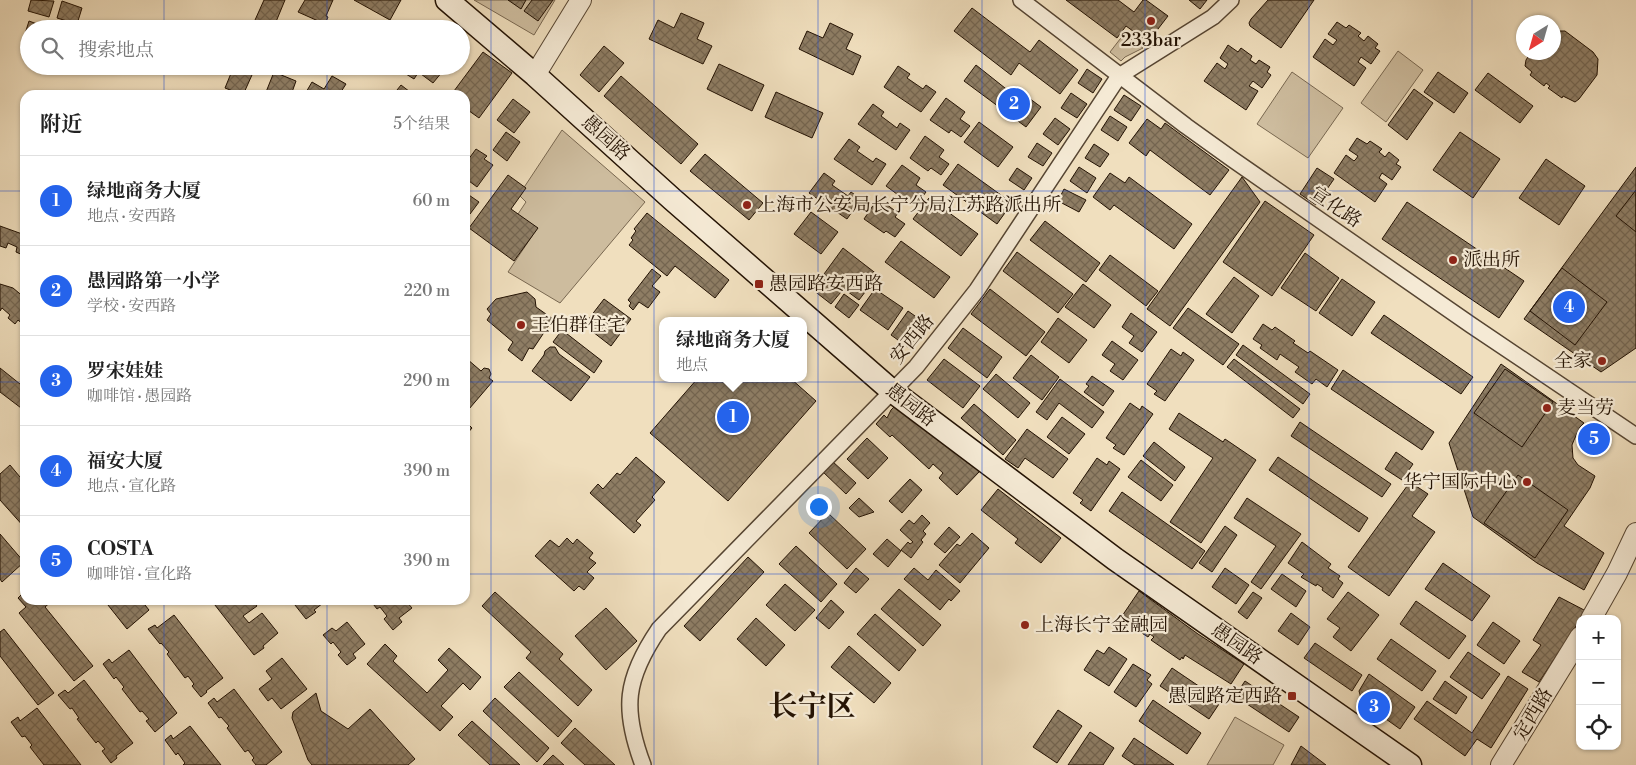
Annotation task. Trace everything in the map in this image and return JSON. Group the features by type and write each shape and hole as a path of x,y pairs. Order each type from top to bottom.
{"main road":[{"name":"愚园路","path":"447,0 535,74 679,205 892,391 1115,559 1410,765"}],"street":[{"path":"535,74 581,0"},
{"name":"宣化路","path":"1021,0 1119,76 1232,159 1471,325 1636,436"},
{"name":"安西路","path":"643,765 630,726 628,707 630,689 636,669 646,648 659,629 916,367 977,290 1119,76 1213,17 1232,0"},
{"path":"1593,615 1617,573 1636,533"},
{"name":"定西路","path":"1501,765 1576,643"}],"shaded area":[{"path":"474,0 555,0 534,35"},
{"path":"1124,34 1143,48 1121,61 1110,52"},
{"path":"1398,51 1423,70 1386,122 1361,103"},
{"path":"1292,72 1343,108 1308,158 1257,124"},
{"path":"562,130 645,202 560,303 508,272 532,236 514,220 526,202 519,195"},
{"path":"1235,717 1284,745 1273,765 1207,765"}],"building":[{"path":"31,0 54,1 49,17 28,11"},
{"path":"264,0 285,0 277,20 255,20"},
{"path":"305,0 333,0 326,16 328,17 327,20 316,20 298,12"},
{"path":"354,0 401,0 390,20"},
{"path":"508,0 526,0 521,9"},
{"path":"532,0 553,0 538,21 524,11"},
{"path":"1066,0 1118,0 1134,12 1143,0 1146,0 1168,16 1148,42 1126,26 1117,38"},
{"path":"1189,0 1207,0 1200,9"},
{"path":"1268,0 1314,0 1281,48 1250,26 1249,23"},
{"path":"62,1 82,8 78,20 57,18"},
{"path":"972,8 1030,52 1039,40 1078,70 1060,94 1019,63 1011,75 954,31"},
{"path":"681,13 704,23 697,39 712,46 703,64 649,39 658,20 674,28"},
{"path":"1337,22 1346,28 1349,25 1361,33 1358,36 1364,41 1368,36 1378,44 1375,48 1380,51 1371,64 1361,57 1358,62 1366,68 1354,86 1313,57 1325,39 1333,45 1337,40 1328,34"},
{"path":"830,23 853,34 846,49 861,56 853,75 799,49 807,31 823,38"},
{"path":"1561,31 1565,31 1593,52 1598,59 1597,75 1575,102 1563,96 1562,98 1548,88 1550,86 1546,83 1544,86 1530,75 1532,72 1525,66 1526,60 1561,60"},
{"path":"1228,45 1238,52 1241,48 1252,56 1250,60 1256,64 1259,60 1270,67 1267,72 1271,75 1262,88 1253,81 1249,86 1258,91 1246,110 1204,81 1217,63 1225,69 1228,64 1220,58"},
{"path":"604,46 624,63 599,92 580,75"},
{"path":"483,52 512,73 479,118 470,112 470,90 455,90 466,75 470,75 470,69"},
{"path":"719,64 764,85 752,111 707,89"},
{"path":"976,65 1010,92 1014,87 1041,107 1026,127 964,81"},
{"path":"898,66 910,74 907,78 923,89 926,85 936,92 921,112 884,87"},
{"path":"1087,69 1102,79 1093,93 1078,83"},
{"path":"1438,72 1468,93 1454,113 1424,92"},
{"path":"1488,73 1533,106 1520,123 1475,90"},
{"path":"230,75 252,75 245,90 225,88"},
{"path":"273,75 281,75 296,81 293,90 267,90"},
{"path":"408,75 417,75 414,79"},
{"path":"422,75 440,75 433,83"},
{"path":"332,76 346,84 342,90 307,90 312,82 324,89"},
{"path":"621,76 698,144 681,164 604,96"},
{"path":"401,85 408,90 397,90"},
{"path":"1414,89 1433,103 1407,140 1388,125"},
{"path":"776,92 823,113 812,138 765,117"},
{"path":"1071,93 1087,104 1077,118 1061,108"},
{"path":"1124,95 1141,106 1131,121 1114,110"},
{"path":"946,98 965,112 960,119 970,126 961,137 951,130 949,133 930,120"},
{"path":"513,99 530,112 514,133 497,120"},
{"path":"873,104 884,112 881,116 897,128 900,123 910,130 896,150 858,124"},
{"path":"1110,116 1127,127 1118,141 1101,130"},
{"path":"1055,118 1070,129 1058,145 1043,134"},
{"path":"1147,119 1161,129 1165,123 1229,170 1210,195 1150,150 1146,156 1129,143"},
{"path":"979,122 1013,147 998,167 964,142"},
{"path":"506,132 520,142 507,161 493,150"},
{"path":"1460,132 1500,159 1473,198 1433,170"},
{"path":"925,136 944,150 939,157 949,164 941,175 931,168 928,171 910,158"},
{"path":"1357,138 1367,144 1370,141 1382,149 1379,152 1385,157 1389,152 1399,160 1396,164 1401,167 1392,180 1382,173 1379,178 1387,184 1375,202 1334,173 1346,155 1354,161 1358,156 1349,150"},
{"path":"849,139 860,147 857,151 873,162 876,158 886,164 872,185 834,159"},
{"path":"1037,143 1052,153 1043,166 1028,157"},
{"path":"1094,144 1109,154 1100,167 1085,158"},
{"path":"476,149 487,156 484,159 493,165 477,187 470,182 470,157"},
{"path":"705,154 763,203 749,220 690,171"},
{"path":"1546,159 1585,186 1559,225 1519,198"},
{"path":"958,164 1012,203 997,224 943,185"},
{"path":"902,165 920,178 916,185 926,192 917,204 907,196 905,200 886,186"},
{"path":"1079,167 1096,178 1087,193 1070,181"},
{"path":"1636,167 1636,348 1601,372 1524,319"},
{"path":"1017,168 1032,178 1024,190 1009,180"},
{"path":"1317,168 1334,179 1316,205 1300,194"},
{"path":"824,173 835,181 832,185 848,196 851,192 861,199 847,219 809,193"},
{"path":"1110,173 1125,183 1129,177 1192,224 1174,249 1114,205 1110,210 1093,197"},
{"path":"508,175 526,188 511,209 538,228 514,261 470,229"},
{"path":"1242,177 1260,202 1170,326 1147,309"},
{"path":"1064,189 1086,200 1079,212 1058,201"},
{"path":"1636,190 1636,232 1616,216"},
{"path":"470,196 479,202 470,214"},
{"path":"878,198 898,213 895,217 905,224 895,237 886,231 884,233 864,219"},
{"path":"929,198 978,234 961,256 913,219"},
{"path":"1265,201 1314,235 1272,296 1223,262"},
{"name":"派出所","path":"1407,202 1524,281 1499,318 1382,239"},
{"path":"811,212 838,232 821,254 794,234"},
{"path":"647,213 729,280 715,298 675,266 667,276 629,245 636,231 634,229"},
{"path":"1045,221 1100,263 1086,282 1030,240"},
{"path":"0,226 20,233 20,254 16,252 17,247 8,243 6,248 0,246"},
{"path":"901,241 950,277 934,298 885,262"},
{"path":"843,248 878,275 859,300 824,274"},
{"path":"1017,252 1073,294 1058,313 1003,271"},
{"path":"1305,253 1339,278 1316,311 1281,288"},
{"path":"1110,255 1158,291 1146,306 1099,270"},
{"path":"1562,268 1607,302 1575,345 1530,311"},
{"path":"652,269 661,276 652,286 660,292 648,308 639,302 633,310 629,306 631,303 628,300"},
{"path":"1234,277 1259,296 1232,333 1206,314"},
{"path":"822,278 841,292 831,304 813,290"},
{"path":"1342,279 1375,302 1352,336 1319,313"},
{"path":"0,284 13,288 20,294 20,322 18,320 15,324 8,318 10,315 2,308 0,311"},
{"path":"1083,284 1111,305 1094,328 1065,307"},
{"path":"875,289 903,308 888,330 860,310"},
{"path":"990,289 1045,332 1026,356 971,314"},
{"name":"王伯群住宅","path":"527,292 535,299 536,307 553,319 533,349 529,348 522,361 508,350 513,342 487,320 491,314 487,309 496,299"},
{"path":"844,294 859,305 849,318 835,307"},
{"path":"604,299 631,319 611,346 584,325"},
{"path":"1188,308 1239,344 1223,365 1173,328"},
{"path":"908,311 929,326 912,350 891,335"},
{"path":"1131,313 1157,332 1142,352 1129,343 1134,336 1122,327"},
{"path":"1384,315 1473,377 1461,394 1371,333"},
{"path":"1058,318 1087,340 1069,363 1041,342"},
{"path":"1263,324 1272,330 1275,327 1295,341 1293,343 1308,353 1310,351 1338,370 1327,387 1316,379 1312,384 1295,372 1299,367 1280,354 1277,360 1260,348 1262,345 1253,339"},
{"path":"963,328 1002,357 987,378 948,348"},
{"path":"562,330 602,361 594,373 553,342"},
{"path":"1112,341 1138,360 1123,380 1110,371 1115,364 1102,355"},
{"path":"1243,345 1310,394 1303,404 1236,355"},
{"path":"550,347 555,347 559,354 590,377 571,401 532,371 545,351"},
{"path":"1171,349 1181,356 1183,352 1194,360 1165,401 1154,394 1157,391 1147,384"},
{"path":"1031,355 1059,377 1042,400 1013,378"},
{"path":"944,359 980,386 963,408 927,380"},
{"path":"1234,359 1300,409 1293,418 1227,367"},
{"path":"470,362 481,371 484,368 489,369 491,374 489,378 493,381 470,408"},
{"name":"华宁国际中心","path":"1501,364 1584,423 1580,427 1572,445 1573,458 1578,465 1595,476 1590,488 1564,526 1604,553 1584,590 1537,563 1473,517 1449,443"},
{"path":"0,368 20,384 20,407 0,392"},
{"path":"1505,369 1553,402 1522,447 1474,413"},
{"path":"1343,370 1434,432 1422,450 1331,389"},
{"path":"996,374 1030,403 1018,418 983,389"},
{"path":"1092,376 1114,391 1103,406 1084,392 1089,386 1086,384"},
{"path":"1060,379 1104,412 1092,428 1059,403 1047,420 1036,412"},
{"path":"695,382 795,382 816,401 728,501 650,433"},
{"path":"1130,403 1140,410 1142,406 1153,414 1124,455 1113,448 1116,445 1106,438"},
{"path":"974,404 1016,440 1003,455 961,418"},
{"path":"895,406 980,471 957,495 939,478 943,473 933,464 929,469 892,435 890,437 876,424 884,415 887,418"},
{"path":"1179,413 1223,442 1225,439 1256,460 1201,543 1170,522 1213,458 1169,429"},
{"path":"1062,417 1085,434 1069,454 1047,437"},
{"path":"1300,422 1391,484 1382,497 1291,436"},
{"path":"1027,429 1068,459 1053,478 1025,458 1018,468 1005,459"},
{"path":"867,438 888,458 868,479 847,459"},
{"path":"1154,442 1185,467 1175,481 1143,456"},
{"path":"1396,452 1413,464 1402,480 1385,469"},
{"path":"636,457 665,482 652,497 655,500 636,521 641,525 634,533 590,493 598,484 603,489 617,473 620,475"},
{"path":"1278,457 1368,518 1359,532 1269,470"},
{"path":"1097,458 1107,465 1109,461 1120,469 1091,511 1080,503 1083,500 1073,493"},
{"path":"1141,460 1173,485 1161,501 1128,477"},
{"path":"832,461 856,483 846,494 822,471"},
{"path":"10,465 20,477 20,522 0,500 0,474"},
{"path":"1518,475 1568,510 1535,558 1484,523"},
{"path":"910,479 922,490 902,513 889,501"},
{"path":"1410,482 1428,494 1412,516 1435,532 1389,596 1348,567"},
{"path":"998,489 1061,538 1041,563 1015,543 1018,539 981,510"},
{"path":"1122,492 1205,551 1192,569 1109,511"},
{"path":"859,498 874,512 859,517 849,508"},
{"path":"1247,498 1301,534 1261,589 1251,582 1276,546 1234,518"},
{"path":"828,513 866,549 847,569 809,533"},
{"path":"922,515 930,523 923,531 926,534 921,540 923,542 911,558 901,550 908,542 910,544 913,542 900,530 909,520 914,524"},
{"path":"1225,526 1237,535 1212,572 1199,563"},
{"path":"949,527 960,537 945,553 934,544"},
{"path":"972,533 989,548 960,583 939,565 957,544 960,546"},
{"path":"0,534 20,557 20,566 2,582 0,579"},
{"path":"567,538 573,544 577,539 593,553 589,558 596,563 587,572 594,578 584,590 579,586 574,591 535,556 550,540 559,547"},
{"path":"887,539 901,551 888,567 873,554"},
{"path":"1302,542 1331,564 1328,568 1340,576 1338,579 1343,583 1333,598 1317,584 1316,586 1301,577 1304,574 1288,563"},
{"path":"796,546 837,584 821,602 779,564"},
{"path":"748,557 764,572 700,641 684,626"},
{"path":"1443,563 1490,596 1472,621 1425,589"},
{"path":"856,568 869,579 856,593 844,583"},
{"path":"914,568 928,580 936,570 960,591 951,601 949,599 940,610 904,579"},
{"path":"1225,568 1249,585 1236,604 1212,587"},
{"path":"1282,574 1306,591 1296,607 1271,589"},
{"path":"785,584 815,610 795,631 766,605"},
{"path":"899,589 941,625 923,646 881,609"},
{"path":"1139,591 1198,634 1244,664 1231,684 1185,655 1180,660 1151,640 1154,637 1150,634 1148,637 1120,619"},
{"path":"495,592 563,654 559,659 592,690 578,706 526,658 531,652 482,606"},
{"path":"1253,592 1262,598 1247,619 1238,612"},
{"path":"1348,592 1379,615 1351,651 1333,637 1340,628 1327,619"},
{"path":"1559,597 1586,611 1583,615 1576,615 1576,626 1539,682 1522,672 1541,645 1533,640"},
{"path":"831,600 844,612 829,629 816,618"},
{"path":"1416,601 1466,636 1449,659 1400,624"},
{"path":"24,605 47,605 45,607 93,666 74,681 19,613 26,607"},
{"path":"108,605 145,605 149,610 127,629"},
{"path":"215,605 257,606 243,616 249,623 262,613 278,633 263,646 264,648 254,655"},
{"path":"295,605 320,605 314,610 316,612 306,619"},
{"path":"374,605 409,605 412,608 399,618 402,622 393,630 384,619 387,616 380,607 377,609"},
{"path":"606,608 637,641 606,670 575,636"},
{"path":"1291,613 1310,627 1298,645 1278,631"},
{"path":"875,614 916,650 899,671 857,634"},
{"path":"174,615 223,678 201,697 192,686 194,684 188,676 185,678 167,654 169,652 148,629 155,625 157,628"},
{"path":"756,618 785,645 766,666 737,639"},
{"path":"347,622 365,644 353,654 356,658 347,665 338,655 341,652 333,642 331,644 323,635 332,628 336,631"},
{"path":"1493,622 1520,641 1504,664 1477,645"},
{"path":"4,629 54,693 38,705 0,656 0,632"},
{"path":"1391,639 1436,671 1422,691 1377,659"},
{"path":"1315,643 1362,675 1352,691 1304,658"},
{"path":"385,644 397,656 393,661 427,693 448,670 438,660 449,648 481,677 470,690 463,683 441,706 453,717 440,731 367,664"},
{"path":"849,646 891,683 874,703 831,667"},
{"path":"1109,647 1127,659 1109,686 1084,670 1097,650 1104,654"},
{"path":"129,650 177,713 155,732 146,721 149,719 142,711 140,712 122,689 124,687 116,677 114,679 103,664 109,659 112,663"},
{"path":"1468,652 1500,674 1482,699 1450,677"},
{"path":"282,658 307,689 281,709 272,698 268,701 259,689 272,679 266,671"},
{"path":"1133,664 1151,675 1147,680 1152,684 1136,707 1114,692"},
{"path":"1172,668 1221,701 1209,719 1160,686"},
{"path":"519,672 572,721 558,737 504,687"},
{"path":"1369,674 1415,707 1400,729 1362,702 1359,691"},
{"path":"1508,676 1528,689 1491,748 1477,739 1465,756 1414,719 1427,701 1472,733"},
{"path":"84,680 133,743 116,756 117,758 111,763 102,751 105,749 98,741 96,743 77,719 79,718 72,708 70,709 58,695 65,690 68,693"},
{"path":"1245,681 1299,717 1289,732 1235,696"},
{"path":"1445,681 1467,697 1456,714 1433,699"},
{"path":"234,689 282,752 266,765 256,765 252,760 254,758 248,750 245,752 227,728 229,726 221,717 219,718 208,703 214,698 217,702"},
{"path":"316,693 321,711 348,729 370,709 415,759 408,765 312,765 308,760 292,718 293,712"},
{"path":"495,698 549,748 537,762 483,711"},
{"path":"1153,700 1201,733 1187,754 1139,721"},
{"path":"37,708 81,765 44,765 30,747 32,745 25,736 22,737 11,722 18,717 20,721"},
{"path":"1058,710 1082,726 1057,763 1033,747"},
{"path":"472,721 520,765 490,765 458,735"},
{"path":"190,726 221,765 183,765 185,763 178,753 176,755 165,740 171,735 173,739"},
{"path":"575,728 615,765 585,765 561,743"},
{"path":"1090,732 1114,748 1103,765 1068,765"},
{"path":"1134,738 1174,765 1135,765 1122,756"},
{"path":"1301,746 1326,765 1291,765"},
{"path":"553,755 564,765 543,765"}],"place":[{"name":"233bar","path":"1151,21"},
{"name":"愚园路第一小学","path":"1014,104"},
{"name":"上海市公安局长宁分局江苏路派出所","path":"747,205"},
{"name":"派出所","path":"1453,260"},
{"name":"愚园路安西路","path":"759,284"},
{"name":"福安大厦","path":"1569,307"},
{"name":"王伯群住宅","path":"521,325"},
{"name":"全家","path":"1602,361"},
{"name":"麦当劳","path":"1547,408"},
{"name":"绿地商务大厦","path":"733,417"},
{"name":"COSTA","path":"1594,439"},
{"name":"华宁国际中心","path":"1527,482"},
{"name":"上海长宁金融园","path":"1025,625"},
{"name":"愚园路定西路","path":"1292,696"},
{"name":"罗宋娃娃","path":"1374,707"}],"district":[{"name":"长宁区","path":"812,707"}]}
